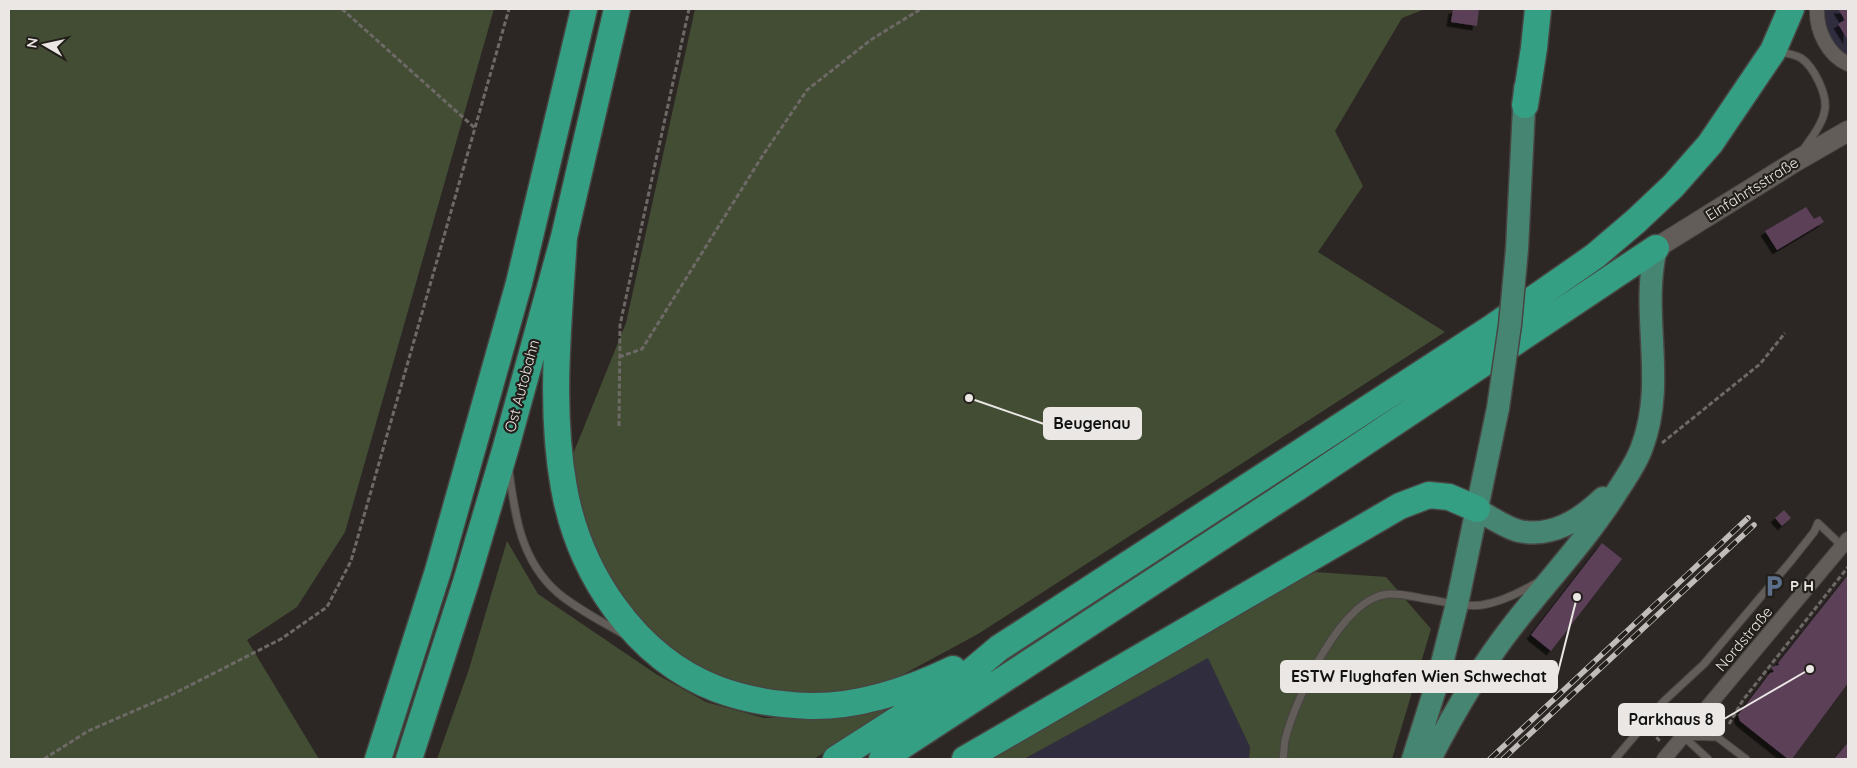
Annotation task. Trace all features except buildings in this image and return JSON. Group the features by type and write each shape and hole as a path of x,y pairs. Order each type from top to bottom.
{"highway":[{"name":"Ost Autobahn","path":"378,759 438,571 519,282 584,9"},
{"name":"Ost Autobahn","path":"410,759 466,582 564,237 618,9"},
{"path":"1524,105 1534,48 1538,9"},
{"path":"836,759 967,675 999,648 1490,329 1595,256 1672,186 1710,144 1773,51 1791,9"},
{"path":"564,237 555,405 557,448 564,490 575,532 594,576 614,607 641,638 685,673 716,688 741,696 811,706 850,703 887,695 930,679 999,648"},
{"path":"882,759 1298,487 1656,248"},
{"path":"965,759 1400,506 1430,494 1449,497 1477,509"}],"main road":[{"path":"1413,759 1457,604 1498,408 1510,325 1517,249 1524,105 1526,9"},
{"path":"1433,752 1464,696 1513,625 1575,551 1606,509 1642,448 1651,419 1654,390 1650,291 1656,248"},
{"path":"1477,509 1498,522 1518,530 1540,533 1563,527 1585,515 1627,476"}],"street":[{"path":"1773,51 1800,9"},
{"path":"1817,9 1819,29 1826,45 1843,62 1848,64"},
{"name":"Einfahrtsstraße","path":"1656,248 1848,131"},
{"name":"Nordstraße","path":"1664,759 1845,542"}],"lane":[{"path":"1773,51 1792,54 1802,59 1822,86 1825,97 1825,109 1821,122 1796,161"},
{"path":"506,446 518,525 529,556 541,575 558,593 572,603 685,673"},
{"path":"1614,759 1664,701 1704,664 1791,561 1818,523 1845,542"},
{"path":"1283,759 1285,740 1302,692 1322,652 1349,617 1373,598 1387,594 1403,595 1457,604 1482,605 1517,594 1542,579 1575,551"},
{"path":"1683,736 1708,759"},
{"path":"1683,736 1717,737 1746,759"}],"path":[{"path":"342,9 475,128"},
{"path":"44,759 88,731 171,695 281,639 327,607 351,561 509,9"},
{"path":"619,426 620,325 689,9"},
{"path":"619,357 642,349 763,155 807,90 872,39 921,9"},
{"path":"1638,456 1652,450 1674,435 1760,364 1784,333"},
{"path":"1729,724 1731,714 1848,567"},
{"path":"1644,725 1666,745"}],"shaded area":[{"path":"1823,9 1848,9 1848,56 1832,43 1826,29"},
{"path":"1209,657 1250,747 1249,759 1024,759"}],"green space":[{"path":"9,9 494,9 345,532 297,607 247,640 319,759 9,759"},
{"path":"695,9 1425,9 1402,18 1335,131 1363,186 1318,252 1445,332 978,634 893,680 823,695 767,692 718,675 672,653 631,616 580,523 569,464 626,323"},
{"path":"507,541 538,594 656,674 706,702 764,718 824,718 882,707 885,713 814,759 437,759 469,669"},
{"path":"1316,572 1386,577 1431,629 1392,759 1249,759 1250,747 1208,658 1024,759 985,759 1264,598"}],"railway":[{"path":"1490,759 1748,518"},
{"path":"1503,759 1754,525"}],"place":[{"name":"Beugenau","path":"969,398"},
{"name":"P H","path":"1774,586"},
{"name":"ESTW Flughafen Wien Schwechat","path":"1577,597"},
{"name":"Parkhaus 8","path":"1810,669"}]}
